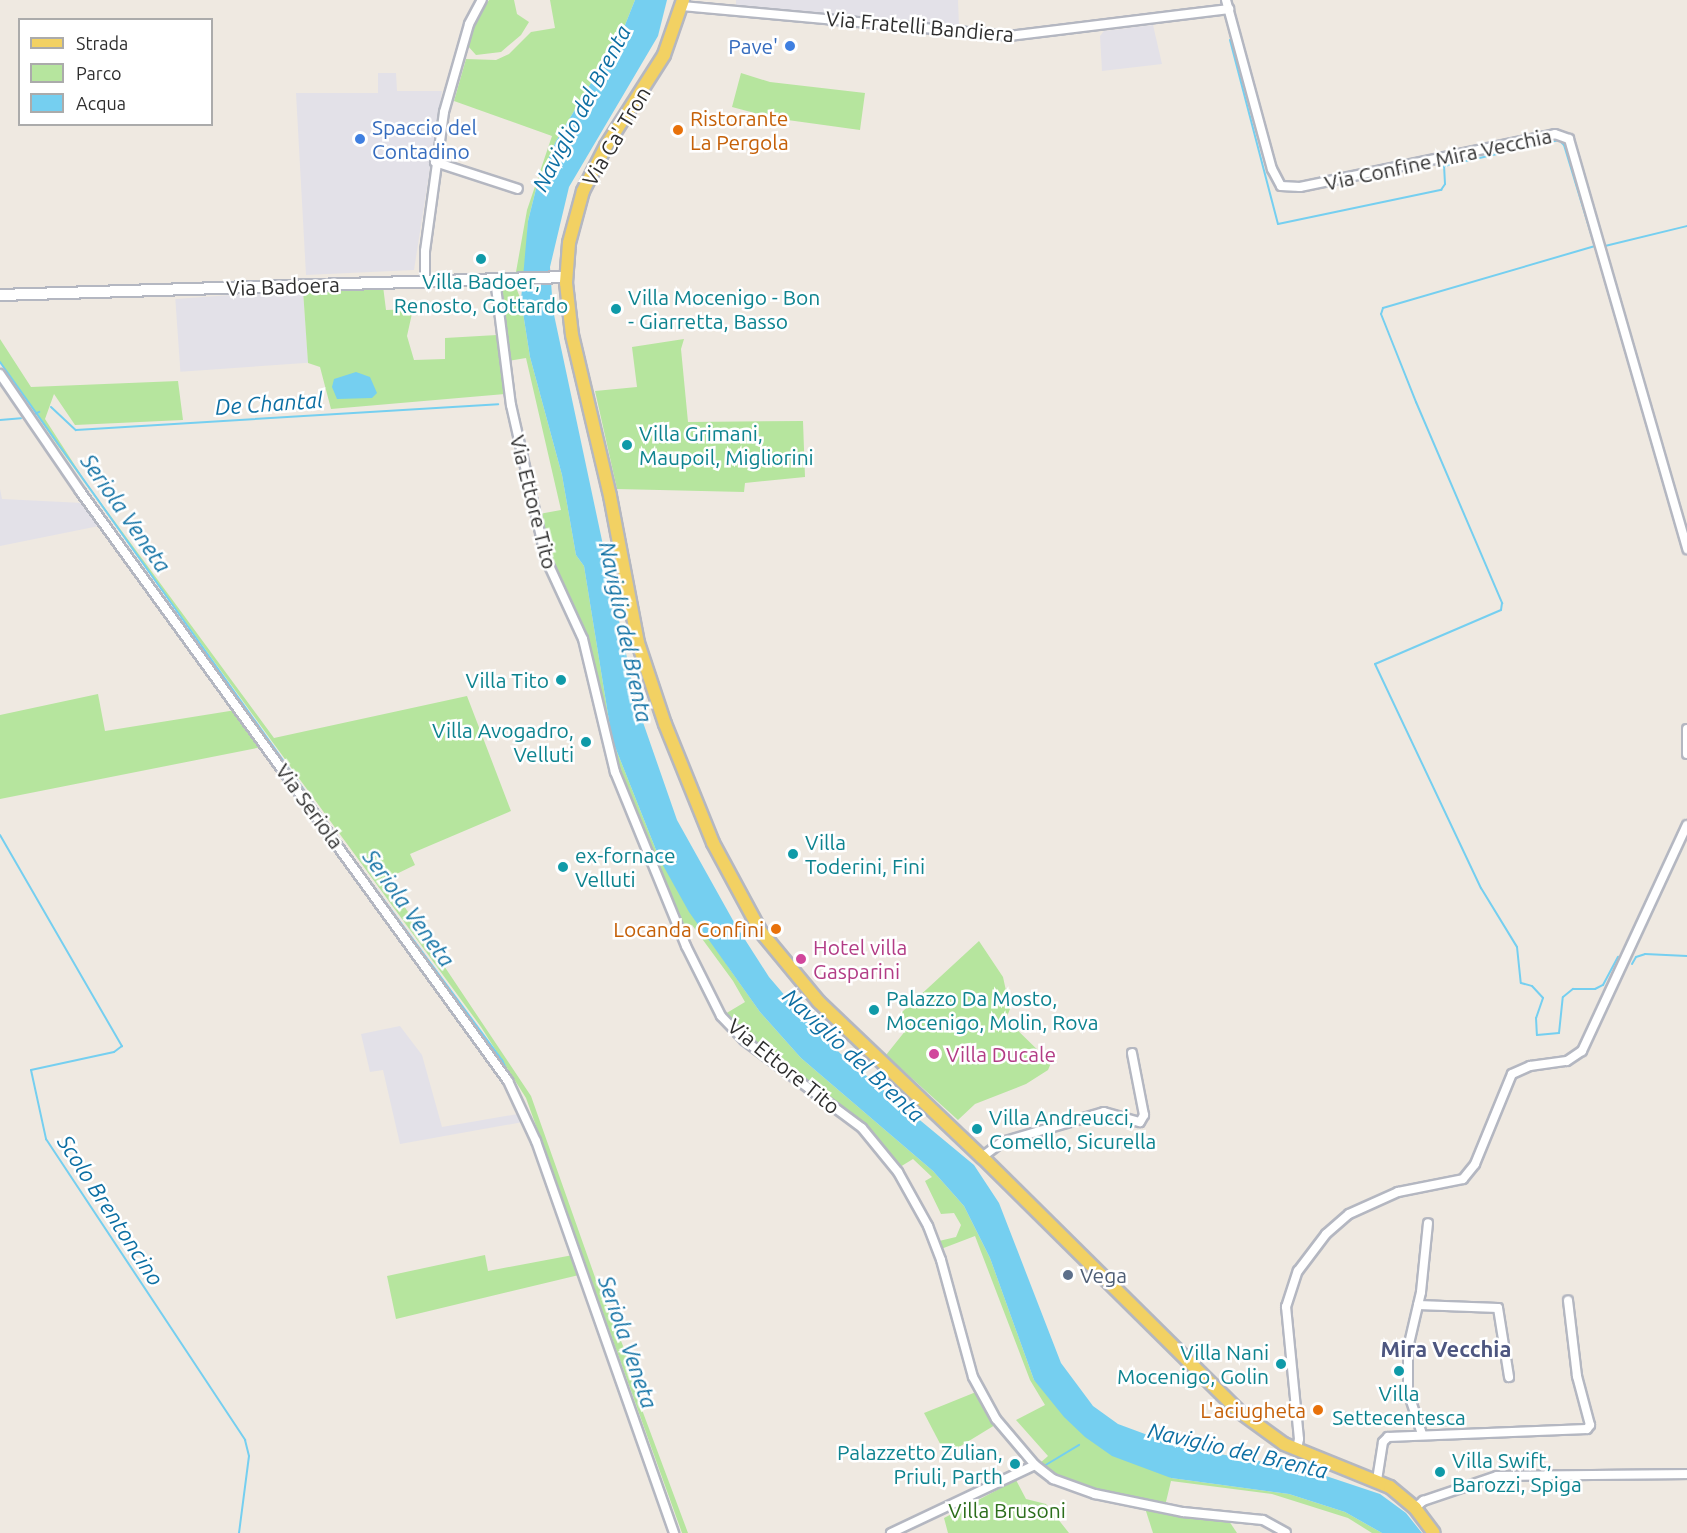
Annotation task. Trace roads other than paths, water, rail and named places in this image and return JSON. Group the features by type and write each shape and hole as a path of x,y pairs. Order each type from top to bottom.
{"main road":[{"name":"Via Ca' Tron","path":"683,3 664,55 606,146 583,191 569,243 566,277 572,335 610,496 638,643 665,724 713,843 748,912 782,960 836,1020 982,1157 1240,1412 1266,1434 1297,1450 1377,1480 1415,1508 1434,1533"},
{"name":"Via Badoera","path":"0,295 566,277"}],"street":[{"path":"425,281 424,251 435,162 460,53 472,14 482,0"},
{"path":"1226,0 1229,9"},
{"name":"Via Fratelli Bandiera","path":"683,3 1009,36 1229,9"},
{"name":"Via Confine Mira Vecchia","path":"1229,9 1272,169 1281,186 1300,187 1555,134 1569,139 1687,549"},
{"path":"435,162 518,189"},
{"name":"Via Ettore Tito","path":"495,279 511,405 546,559 583,639 615,772 686,946 721,1016 744,1040 862,1128 898,1172 941,1260 973,1377 996,1419 1035,1466 1053,1479 1095,1494 1183,1512 1257,1519 1286,1533"},
{"name":"Via Seriola","path":"0,374 80,492 508,1081 536,1141 674,1533"},
{"path":"1687,729 1687,754"},
{"path":"1297,1450 1299,1439 1286,1306 1298,1271 1326,1234 1349,1214 1398,1192 1462,1179 1475,1164 1512,1074 1530,1066 1567,1061 1582,1051 1687,825"},
{"path":"982,1157 1002,1142 1104,1112 1134,1123 1143,1119 1132,1053"},
{"path":"1422,1434 1408,1392 1410,1331 1418,1305 1428,1223"},
{"path":"1377,1480 1384,1438 1422,1434 1587,1429 1590,1425 1577,1376 1568,1302"},
{"path":"1418,1305 1498,1308 1509,1377"},
{"path":"891,1533 1035,1466"},
{"path":"1415,1508 1424,1501 1497,1476 1687,1473"}],"water":[{"name":"Naviglio del Brenta","path":"635,0 667,0 658,36 569,187 550,267 553,310 637,705 677,820 735,924 769,977 805,1019 845,1058 974,1165 999,1203 1061,1363 1093,1406 1118,1424 1180,1447 1305,1469 1380,1494 1406,1513 1422,1533 1382,1533 1345,1512 1289,1494 1171,1478 1112,1456 1085,1437 1064,1417 1034,1380 990,1258 964,1206 933,1171 801,1058 760,1012 689,912 660,860 612,739 584,566 576,555 562,475 530,357 521,300 528,221 537,185 556,141 623,30"},
{"path":"356,372 370,377 377,393 372,398 337,399 332,387 334,379"}],"waterway":[{"path":"1230,40 1278,224 1441,190 1445,184 1444,166 1559,140 1564,145 1594,244"},
{"path":"1605,246 1687,226"},
{"path":"1595,246 1383,308 1381,314 1416,402 1502,603 1501,610 1375,664 1481,888 1517,947 1521,983 1532,986 1543,998 1536,1018 1537,1035 1559,1033 1563,997 1573,989 1595,989 1603,985 1618,957"},
{"name":"Seriola Veneta","path":"0,362 336,835 502,1060 543,1146 679,1533"},
{"name":"De Chantal","path":"51,407 76,430 498,404"},
{"name":"Scolo Brentoncino","path":"32,415 39,412"},
{"name":"Scolo Brentoncino","path":"0,420 21,418"},
{"name":"Scolo Brentoncino","path":"0,835 122,1046 114,1052 31,1070 46,1139 245,1440 249,1456 239,1533"},
{"path":"1632,964 1636,957 1645,954 1687,956"},
{"path":"1044,1466 1079,1445"}],"place":[{"name":"Pave'","path":"790,46"},
{"name":"Ristorante La Pergola","path":"678,130"},
{"name":"Spaccio del Contadino","path":"360,139"},
{"name":"Villa Badoer, Renosto, Gottardo","path":"481,259"},
{"name":"Villa Mocenigo - Bon - Giarretta, Basso","path":"616,309"},
{"name":"Villa Grimani, Maupoil, Migliorini","path":"627,445"},
{"name":"Villa Tito","path":"561,680"},
{"name":"Villa Avogadro, Velluti","path":"586,742"},
{"name":"Villa Toderini, Fini","path":"793,854"},
{"name":"ex-fornace Velluti","path":"563,867"},
{"name":"Locanda Confini","path":"776,929"},
{"name":"Hotel villa Gasparini","path":"801,959"},
{"name":"Palazzo Da Mosto, Mocenigo, Molin, Rova","path":"874,1010"},
{"name":"Villa Ducale","path":"934,1054"},
{"name":"Villa Andreucci, Comello, Sicurella","path":"977,1129"},
{"name":"Vega","path":"1068,1275"},
{"name":"Villa Nani Mocenigo, Golin","path":"1281,1364"},
{"name":"Villa Settecentesca","path":"1399,1371"},
{"name":"L'aciugheta","path":"1318,1410"},
{"name":"Palazzetto Zulian, Priuli, Parth","path":"1015,1464"},
{"name":"Villa Swift, Barozzi, Spiga","path":"1440,1472"}],"district":[{"name":"Mira Vecchia","path":"1446,1349"}],"park label":[{"name":"Villa Brusoni","path":"1007,1510"}]}
